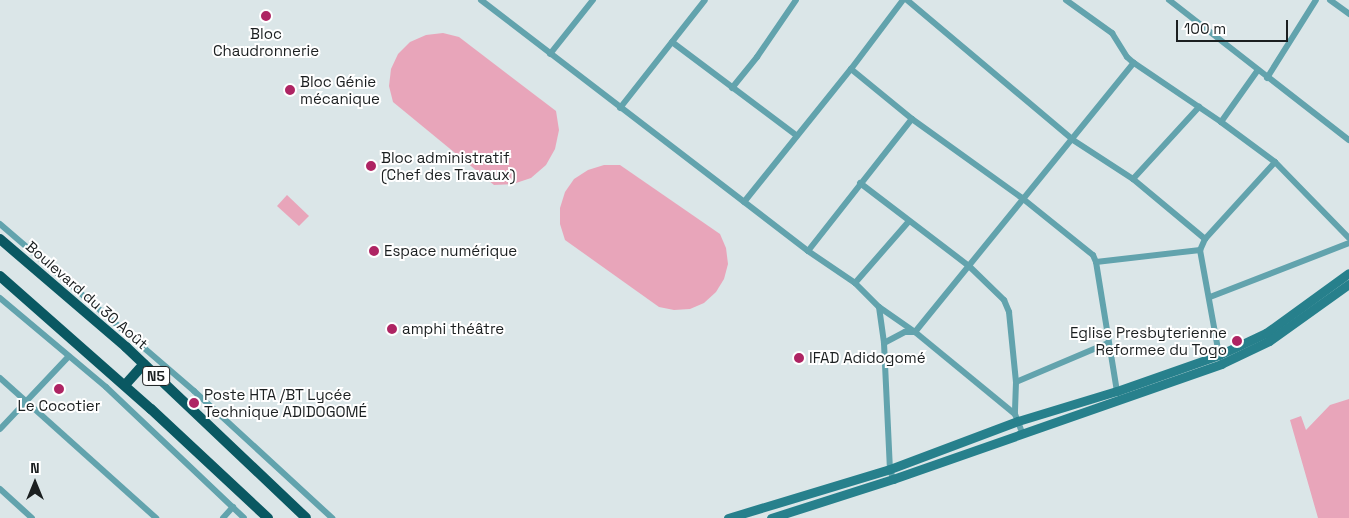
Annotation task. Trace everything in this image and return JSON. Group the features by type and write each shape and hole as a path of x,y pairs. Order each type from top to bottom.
{"highway":[{"name":"Boulevard du 30 Août","path":"0,240 144,364 306,518"},
{"name":"N5","path":"0,276 268,518"},
{"path":"124,386 144,364"}],"main road":[{"path":"728,518 890,469 1017,417 1117,391 1219,355 1266,333 1349,273"},
{"path":"772,518 893,480 1022,432 1221,364 1269,341 1349,284"}],"street":[{"path":"481,0 808,251 855,282 879,307 915,332 1017,417"},
{"path":"550,54 593,0"},
{"path":"620,108 705,0"},
{"path":"732,88 757,57 796,0"},
{"path":"744,202 851,70 903,0"},
{"path":"907,0 1073,140 1133,179 1205,239"},
{"path":"1066,0 1112,33 1127,57 1134,63 1222,122 1275,162 1349,238"},
{"path":"1170,0 1267,78 1349,140"},
{"path":"1267,78 1316,0"},
{"path":"1330,0 1349,14"},
{"path":"672,42 797,136"},
{"path":"915,332 970,266 1022,198 1073,140 1134,63"},
{"path":"851,70 912,118 1022,198 1092,255 1096,262 1117,391"},
{"path":"1222,122 1258,70"},
{"path":"1133,179 1199,107"},
{"path":"808,251 912,118"},
{"path":"1219,355 1200,250 1205,239 1275,162"},
{"path":"860,183 970,266 1007,306 1016,382 1017,417 1022,432"},
{"path":"855,282 909,221"},
{"path":"0,224 194,391 332,518"},
{"path":"1210,297 1349,243"},
{"path":"1096,262 1200,250"},
{"path":"0,298 106,387 244,518"},
{"path":"879,307 884,343 890,469 893,480"},
{"path":"884,343 905,332 915,332"},
{"path":"1016,382 1108,343"},
{"path":"0,428 69,356"},
{"path":"0,378 156,518"},
{"path":"0,489 32,518"},
{"path":"223,518 233,507"}],"shaded area":[{"path":"443,33 459,37 556,111 559,130 555,149 546,165 531,178 513,184 494,185 393,102 389,86 391,69 398,54 410,42 426,35"},
{"path":"604,165 620,165 720,234 726,248 728,264 724,279 716,292 704,303 690,309 674,310 659,307 565,240 560,224 560,208 565,192 574,179 588,170"},
{"path":"287,195 309,216 299,226 277,206"},
{"path":"1349,399 1349,518 1318,518 1290,420 1301,416 1306,430 1330,405"}],"place":[{"name":"Bloc Chaudronnerie","path":"266,16"},
{"name":"Bloc Génie mécanique","path":"290,90"},
{"name":"Bloc administratif (Chef des Travaux)","path":"371,166"},
{"name":"Espace numérique","path":"374,251"},
{"name":"amphi théâtre","path":"392,329"},
{"name":"Eglise Presbyterienne Reformee du Togo","path":"1237,341"},
{"name":"IFAD Adidogomé","path":"799,358"},
{"name":"Le Cocotier","path":"59,389"},
{"name":"Poste HTA /BT Lycée Technique ADIDOGOMÉ","path":"194,403"}]}
